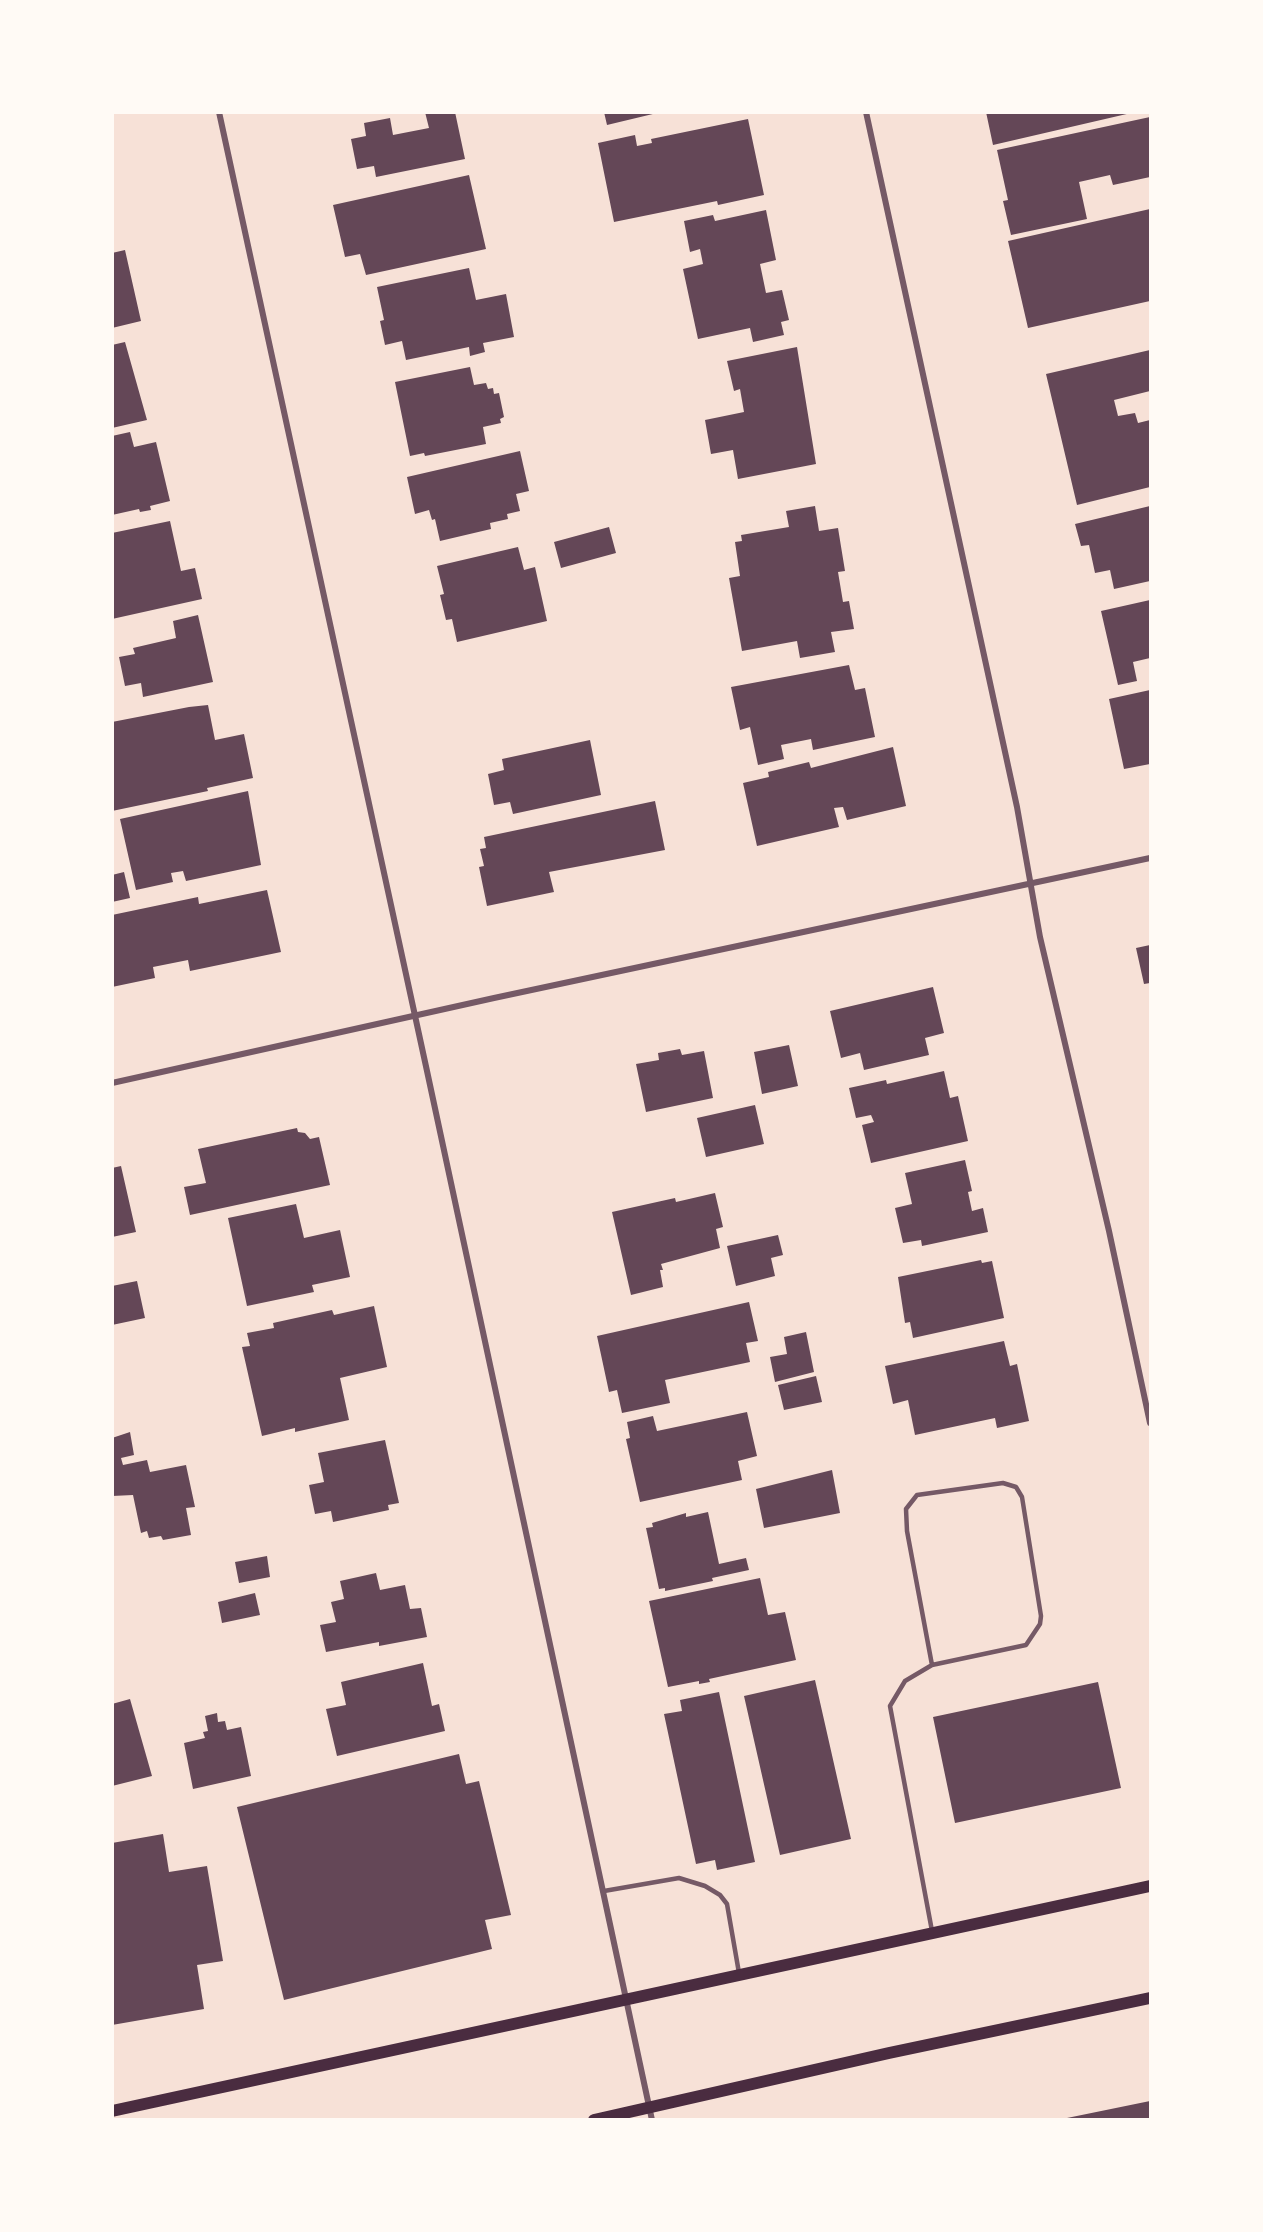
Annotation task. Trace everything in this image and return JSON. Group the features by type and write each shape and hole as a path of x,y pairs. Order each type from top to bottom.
{"main road":[{"path":"112,2111 1150,1886"},
{"path":"594,2120 650,2114 890,2053 1150,1998"}],"street":[{"path":"219,112 650,2114"},
{"path":"866,112 1017,807 1029,884 1150,1423"},
{"path":"112,1083 1150,858"}],"lane":[{"path":"932,1665 907,1531 906,1509 917,1495 1003,1483 1016,1487 1022,1497 1041,1616 1040,1624 1026,1645 932,1665 905,1681 890,1706 932,1934"},
{"path":"603,1891 679,1878 705,1886 720,1895 727,1904 740,1976"}],"building":[{"path":"425,112 455,112 465,159 376,177 374,166 357,169 351,139 366,136 364,123 390,118 393,135 429,128"},
{"path":"604,112 657,112 657,113 607,125"},
{"path":"986,112 1131,112 1131,113 993,145"},
{"path":"1150,117 1150,177 1113,185 1110,175 1079,182 1087,219 1011,235 1003,201 1008,200 997,150"},
{"path":"748,119 764,195 718,205 717,201 614,222 598,143 635,135 637,146 652,143 651,139"},
{"path":"469,175 486,249 366,275 360,254 345,257 333,205"},
{"path":"1150,209 1150,301 1028,328 1008,241"},
{"path":"766,210 776,260 760,264 766,293 782,290 789,320 781,322 784,335 753,342 750,328 698,339 683,269 703,264 700,249 690,252 684,221 713,215 715,221"},
{"path":"125,250 141,321 112,328 112,253"},
{"path":"469,268 476,300 506,294 514,337 483,343 485,352 470,356 469,347 406,360 402,341 385,345 380,321 384,320 377,287"},
{"path":"125,342 147,420 112,428 112,345"},
{"path":"797,347 816,464 738,479 733,450 711,454 705,420 744,412 740,389 734,391 727,361"},
{"path":"1150,350 1150,391 1114,400 1118,416 1135,413 1138,423 1150,420 1150,487 1077,505 1046,374"},
{"path":"470,367 474,385 486,383 488,389 493,388 494,394 499,393 504,417 500,419 501,423 483,427 486,444 425,456 424,453 410,456 395,382"},
{"path":"130,432 134,447 156,442 170,501 150,506 151,510 140,512 139,509 112,515 112,436"},
{"path":"520,451 529,491 516,494 520,511 507,514 508,519 490,523 491,529 440,541 435,519 432,520 429,510 415,514 407,477"},
{"path":"815,506 819,531 838,528 845,571 838,572 843,602 849,601 854,629 831,632 835,652 800,658 797,641 742,651 729,578 740,576 735,542 742,541 741,535 789,527 786,511"},
{"path":"1150,506 1150,581 1114,589 1110,570 1095,573 1089,545 1081,546 1075,524"},
{"path":"170,521 181,571 195,568 202,599 112,619 112,533"},
{"path":"609,527 616,553 561,568 554,542"},
{"path":"518,547 524,570 535,567 547,621 457,642 452,619 446,620 440,595 444,594 437,566"},
{"path":"1150,600 1150,658 1133,662 1137,681 1118,685 1101,611"},
{"path":"198,615 213,682 143,697 141,683 125,686 119,657 135,654 133,648 176,638 173,621"},
{"path":"849,665 855,690 865,688 875,737 813,750 811,739 781,745 784,759 758,765 750,727 740,730 731,687"},
{"path":"1150,690 1150,764 1124,769 1109,699"},
{"path":"208,705 215,740 244,734 253,778 207,788 208,791 112,811 112,722"},
{"path":"590,740 601,795 513,814 510,802 494,805 488,774 504,770 502,759"},
{"path":"893,747 906,806 847,820 843,807 834,808 839,827 757,846 743,783 769,777 768,772 809,762 811,768"},
{"path":"248,791 261,865 186,881 183,871 171,873 173,882 136,890 120,819"},
{"path":"655,801 665,850 549,872 554,892 487,906 479,867 484,866 480,849 486,848 484,837"},
{"path":"124,872 130,898 112,902 112,875"},
{"path":"267,890 281,952 190,971 188,960 153,967 155,978 112,987 112,915 198,897 199,904"},
{"path":"1150,945 1150,983 1144,984 1136,948"},
{"path":"933,987 944,1033 925,1038 929,1055 864,1070 860,1053 841,1058 830,1011"},
{"path":"789,1045 798,1086 762,1094 754,1052"},
{"path":"680,1049 682,1055 704,1051 713,1098 646,1112 636,1064 659,1060 658,1053"},
{"path":"944,1071 950,1098 958,1096 968,1141 871,1163 862,1125 874,1122 871,1115 856,1118 849,1088 886,1080 887,1084"},
{"path":"755,1105 764,1144 706,1157 697,1118"},
{"path":"297,1128 298,1132 305,1133 310,1139 319,1137 330,1185 190,1215 184,1187 206,1183 198,1149"},
{"path":"965,1160 972,1191 968,1192 972,1211 983,1208 988,1232 922,1246 921,1240 903,1243 895,1208 912,1204 905,1173"},
{"path":"121,1166 136,1232 112,1237 112,1168"},
{"path":"715,1193 723,1227 716,1229 720,1248 661,1264 663,1287 631,1295 612,1212 675,1198 676,1202"},
{"path":"296,1204 304,1238 340,1230 350,1277 312,1285 314,1292 247,1306 228,1218"},
{"path":"778,1235 783,1255 771,1258 775,1276 736,1286 727,1246"},
{"path":"981,1260 982,1263 992,1261 1004,1318 913,1338 910,1322 905,1323 898,1277"},
{"path":"137,1281 145,1318 112,1325 112,1286"},
{"path":"749,1302 758,1341 746,1343 750,1362 665,1380 670,1403 622,1413 617,1390 609,1392 597,1336"},
{"path":"374,1306 387,1367 340,1378 349,1420 295,1432 295,1428 262,1436 242,1347 250,1346 247,1333 274,1328 273,1323 332,1310 334,1315"},
{"path":"806,1332 814,1372 775,1382 770,1357 787,1354 784,1337"},
{"path":"1004,1341 1010,1366 1017,1364 1029,1421 997,1428 995,1418 915,1435 908,1400 893,1404 885,1366"},
{"path":"816,1376 822,1402 784,1410 778,1385"},
{"path":"747,1412 757,1456 738,1461 742,1480 640,1502 626,1439 630,1438 627,1422 653,1416 657,1431"},
{"path":"130,1432 134,1455 121,1458 123,1465 147,1460 150,1472 186,1465 195,1507 186,1508 191,1535 163,1540 161,1536 149,1538 147,1531 141,1533 133,1495 112,1496 112,1438"},
{"path":"385,1440 399,1503 388,1505 389,1510 333,1522 331,1511 315,1514 309,1485 324,1482 318,1453"},
{"path":"832,1470 840,1513 764,1528 756,1489"},
{"path":"708,1512 719,1564 746,1558 749,1570 712,1578 713,1581 665,1591 665,1588 659,1589 646,1528 653,1527 652,1523 686,1513 686,1517"},
{"path":"267,1556 270,1577 239,1583 235,1562"},
{"path":"376,1573 380,1590 405,1585 410,1609 421,1608 427,1637 379,1646 379,1642 326,1652 320,1625 336,1622 331,1602 344,1599 340,1581"},
{"path":"760,1578 768,1615 785,1612 796,1660 709,1679 710,1682 699,1684 699,1681 668,1687 649,1601"},
{"path":"255,1593 260,1615 222,1623 218,1602"},
{"path":"423,1663 432,1706 439,1704 445,1731 337,1756 326,1709 346,1705 341,1682"},
{"path":"815,1680 851,1839 780,1855 744,1696"},
{"path":"1098,1682 1121,1788 955,1823 933,1717"},
{"path":"719,1692 755,1862 717,1870 715,1860 696,1864 664,1714 682,1711 680,1700"},
{"path":"130,1699 152,1776 112,1786 112,1704"},
{"path":"217,1713 218,1722 225,1721 227,1730 241,1727 251,1776 193,1789 184,1743 205,1738 203,1732 208,1731 205,1716"},
{"path":"459,1754 466,1784 479,1781 511,1915 485,1920 492,1949 284,2000 237,1807"},
{"path":"163,1834 169,1872 207,1866 223,1961 197,1965 204,2009 112,2025 112,1843"},
{"path":"1150,2101 1150,2120 1067,2120 1067,2118"}]}
